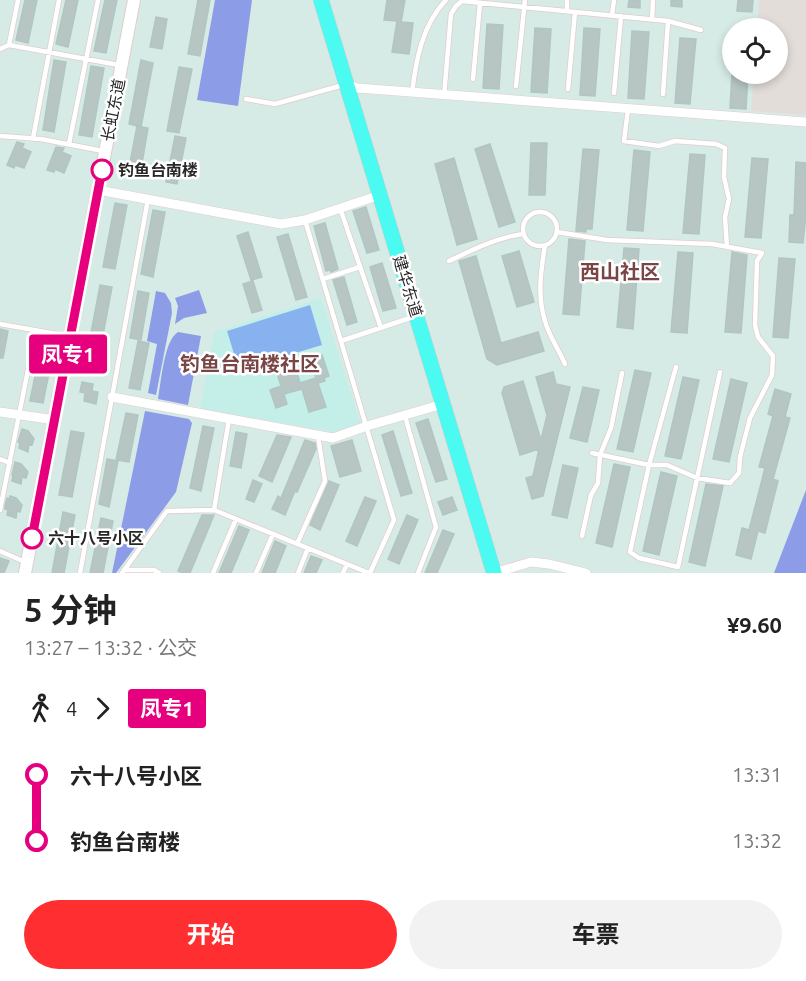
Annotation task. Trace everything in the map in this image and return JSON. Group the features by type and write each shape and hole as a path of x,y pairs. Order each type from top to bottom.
{"main road":[{"name":"建华东道","path":"321,0 351,86 500,573"},
{"name":"建华东道","path":"331,0 380,195 443,404 500,573"}],"street":[{"name":"长虹东道","path":"26,568 134,0"},
{"path":"351,86 444,96 806,122"},
{"path":"98,190 287,224 380,195"},
{"path":"112,397 333,438 443,404"},
{"path":"0,412 55,420"},
{"path":"500,573 531,562 586,573"}],"lane":[{"path":"9,45 18,0"},
{"path":"33,138 59,0"},
{"path":"69,144 98,0"},
{"path":"412,93 422,40 439,7 446,0"},
{"path":"516,86 525,0"},
{"path":"567,0 567,11"},
{"path":"612,15 614,0"},
{"path":"652,19 653,0"},
{"path":"444,96 451,14 462,1 652,19 701,30"},
{"path":"473,80 480,3"},
{"path":"568,89 575,12"},
{"path":"614,93 621,16"},
{"path":"663,94 668,21"},
{"path":"0,49 9,45 122,66"},
{"path":"246,99 275,104 351,86"},
{"path":"628,109 624,141 659,146 675,141 716,144 725,148 724,177 729,200 726,217 727,247"},
{"path":"0,136 33,138 105,152"},
{"path":"80,573 148,199"},
{"path":"340,208 381,328"},
{"path":"542,211 552,216 555,221 557,232 555,238 545,245 530,243 523,234 522,228 526,218 536,212 542,211"},
{"path":"123,572 167,511 214,510 370,573 394,520 305,220"},
{"path":"557,232 607,240 712,244 762,252 757,261 755,326 758,337 773,356 772,375 750,418 740,457 739,473 730,483 697,478 667,465 649,465 592,453"},
{"path":"449,261 503,237 523,234"},
{"path":"545,245 541,272 541,303 545,322 566,364"},
{"path":"323,279 360,267"},
{"path":"341,341 417,316"},
{"path":"0,324 71,336"},
{"path":"0,510 36,330"},
{"path":"676,367 649,465 630,552 639,558 678,567 720,372"},
{"path":"582,536 591,495 598,483 600,455 611,428 622,373"},
{"path":"405,416 436,527 418,573"},
{"path":"214,510 230,419"},
{"path":"297,544 325,481 318,436"},
{"path":"0,459 10,463"},
{"path":"213,573 236,519"},
{"path":"256,573 273,534"},
{"path":"298,573 308,548"},
{"path":"0,551 26,568"},
{"path":"343,573 347,564"},
{"path":"123,572 154,570 159,573"}],"shaded area":[{"path":"215,0 252,0 238,106 197,100"},
{"path":"759,0 806,0 806,115 751,111 753,84 788,84 788,18 758,18"},
{"path":"199,290 207,313 184,318 175,324 178,306 175,298"},
{"path":"156,291 165,293 171,303 172,313 156,395 148,393 157,344 147,341"},
{"path":"321,298 361,426 334,432 200,409 214,332"},
{"path":"310,305 322,345 239,370 227,331"},
{"path":"178,332 201,336 188,405 158,399 166,352"},
{"path":"145,411 189,419 192,423 176,492 116,573 112,573"},
{"path":"806,490 806,573 774,573"}],"building":[{"path":"25,0 37,0 28,43 16,40"},
{"path":"66,0 78,0 68,47 56,44"},
{"path":"105,0 117,0 106,53 94,51"},
{"path":"198,0 210,0 200,56 188,54"},
{"path":"387,0 405,0 401,22 413,23 409,54 392,52 397,21 384,20"},
{"path":"629,0 640,0 640,8 628,7"},
{"path":"671,0 682,0 682,7 671,6"},
{"path":"738,0 753,0 752,12 737,11"},
{"path":"156,17 167,19 162,49 150,47"},
{"path":"487,24 503,25 499,89 483,88"},
{"path":"535,28 551,29 547,93 531,92"},
{"path":"584,28 600,29 595,96 580,95"},
{"path":"632,31 649,32 644,99 628,98"},
{"path":"680,38 696,39 690,104 675,103"},
{"path":"54,60 66,62 54,132 43,130"},
{"path":"141,60 153,63 141,127 129,124"},
{"path":"91,66 104,68 92,137 79,135"},
{"path":"179,67 192,69 179,133 167,131"},
{"path":"731,84 747,84 746,109 730,108"},
{"path":"137,126 148,128 140,175 128,173"},
{"path":"175,136 186,138 177,184 166,182"},
{"path":"17,142 24,144 22,148 31,152 24,168 7,165"},
{"path":"531,143 547,143 545,195 529,195"},
{"path":"490,144 515,222 499,227 475,149"},
{"path":"56,147 64,148 62,152 71,156 64,173 55,169 54,172 47,170"},
{"path":"583,149 599,150 592,229 586,229 586,232 576,231"},
{"path":"634,150 650,152 643,231 627,230"},
{"path":"690,154 705,155 699,234 683,233"},
{"path":"454,158 477,239 457,245 435,164"},
{"path":"752,158 768,159 761,238 745,237"},
{"path":"796,162 806,163 806,215 803,243 789,242 790,215 794,215"},
{"path":"115,203 127,205 115,269 103,267"},
{"path":"366,207 379,250 367,253 353,211"},
{"path":"153,210 165,212 153,277 141,274"},
{"path":"325,223 338,269 331,272 326,271 314,226"},
{"path":"248,232 262,277 251,280 237,236"},
{"path":"288,234 307,297 296,300 277,237"},
{"path":"569,239 585,241 579,315 563,314"},
{"path":"624,248 639,249 633,329 617,327"},
{"path":"519,251 534,302 517,307 502,256"},
{"path":"678,252 693,253 687,333 671,332"},
{"path":"732,252 747,255 741,333 725,332"},
{"path":"476,256 501,343 538,332 544,351 497,365 487,359 459,261"},
{"path":"779,258 795,259 788,338 773,337"},
{"path":"382,263 396,308 383,311 370,267"},
{"path":"344,277 357,322 347,325 333,280"},
{"path":"253,281 262,310 252,313 243,284"},
{"path":"100,285 112,287 100,351 88,349"},
{"path":"138,291 149,293 141,340 130,338"},
{"path":"0,329 8,331 3,358 0,358"},
{"path":"43,336 56,338 43,403 30,401"},
{"path":"138,341 149,343 140,390 129,388"},
{"path":"322,355 329,376 324,378 325,381 318,383 326,407 309,412 302,389 284,394 287,404 276,408 270,390 281,386 274,364 293,358 300,383 316,378 310,359"},
{"path":"635,370 651,373 633,452 617,449"},
{"path":"553,372 556,384 570,387 543,496 532,499 526,478 533,476 539,449 520,455 502,393 504,387 523,381 541,440 547,415 536,377"},
{"path":"683,377 699,380 681,459 665,456"},
{"path":"731,379 747,383 729,462 713,459"},
{"path":"82,382 93,384 92,391 98,392 96,404 84,401 85,393 80,392"},
{"path":"583,387 599,390 587,442 570,438"},
{"path":"775,389 791,394 785,417 790,418 773,479 778,481 765,533 758,531 751,559 736,555 742,528 749,530 765,468 759,467 773,416 768,414"},
{"path":"126,413 138,415 129,462 116,460"},
{"path":"428,419 447,479 436,482 416,423"},
{"path":"203,426 214,428 201,491 190,488"},
{"path":"22,429 28,431 34,439 32,445 29,444 28,452 19,448 20,443 18,442"},
{"path":"71,431 84,433 72,497 59,495"},
{"path":"393,431 412,493 401,496 382,435"},
{"path":"236,432 247,434 241,468 230,466"},
{"path":"277,435 291,437 272,482 259,476"},
{"path":"305,440 315,443 316,449 285,515 272,509 278,496 281,498"},
{"path":"352,440 361,471 340,477 331,446"},
{"path":"107,459 118,461 109,507 99,504"},
{"path":"15,462 21,464 28,472 26,478 22,477 21,484 12,481"},
{"path":"614,464 630,467 612,547 596,543"},
{"path":"563,465 578,468 567,518 552,515"},
{"path":"661,472 677,476 659,555 643,551"},
{"path":"253,480 262,484 254,502 246,499"},
{"path":"329,481 339,485 320,530 310,525"},
{"path":"706,484 723,486 705,566 689,562"},
{"path":"10,496 16,498 22,505 20,512 17,511 16,518 7,515 8,510 5,509 7,498 9,499"},
{"path":"365,497 376,501 357,546 346,541"},
{"path":"452,497 457,510 443,515 438,502"},
{"path":"63,512 75,515 64,573 52,573"},
{"path":"202,515 214,515 190,573 183,573 178,571"},
{"path":"407,515 418,520 399,564 388,559"},
{"path":"101,518 113,521 103,573 90,573"},
{"path":"239,526 249,530 231,573 219,573"},
{"path":"443,530 454,534 437,573 425,573"},
{"path":"275,541 286,546 275,573 262,573"},
{"path":"311,556 322,560 316,573 304,573"},
{"path":"0,558 9,561 4,573 0,573"}],"bus line":[{"name":"凤专1","path":"32,538 102,170"}],"place":[{"name":"钓鱼台南楼","path":"102,170"},
{"name":"六十八号小区","path":"32,538"}],"district":[{"name":"西山社区","path":"620,272"},
{"name":"钓鱼台南楼社区","path":"250,364"}]}
